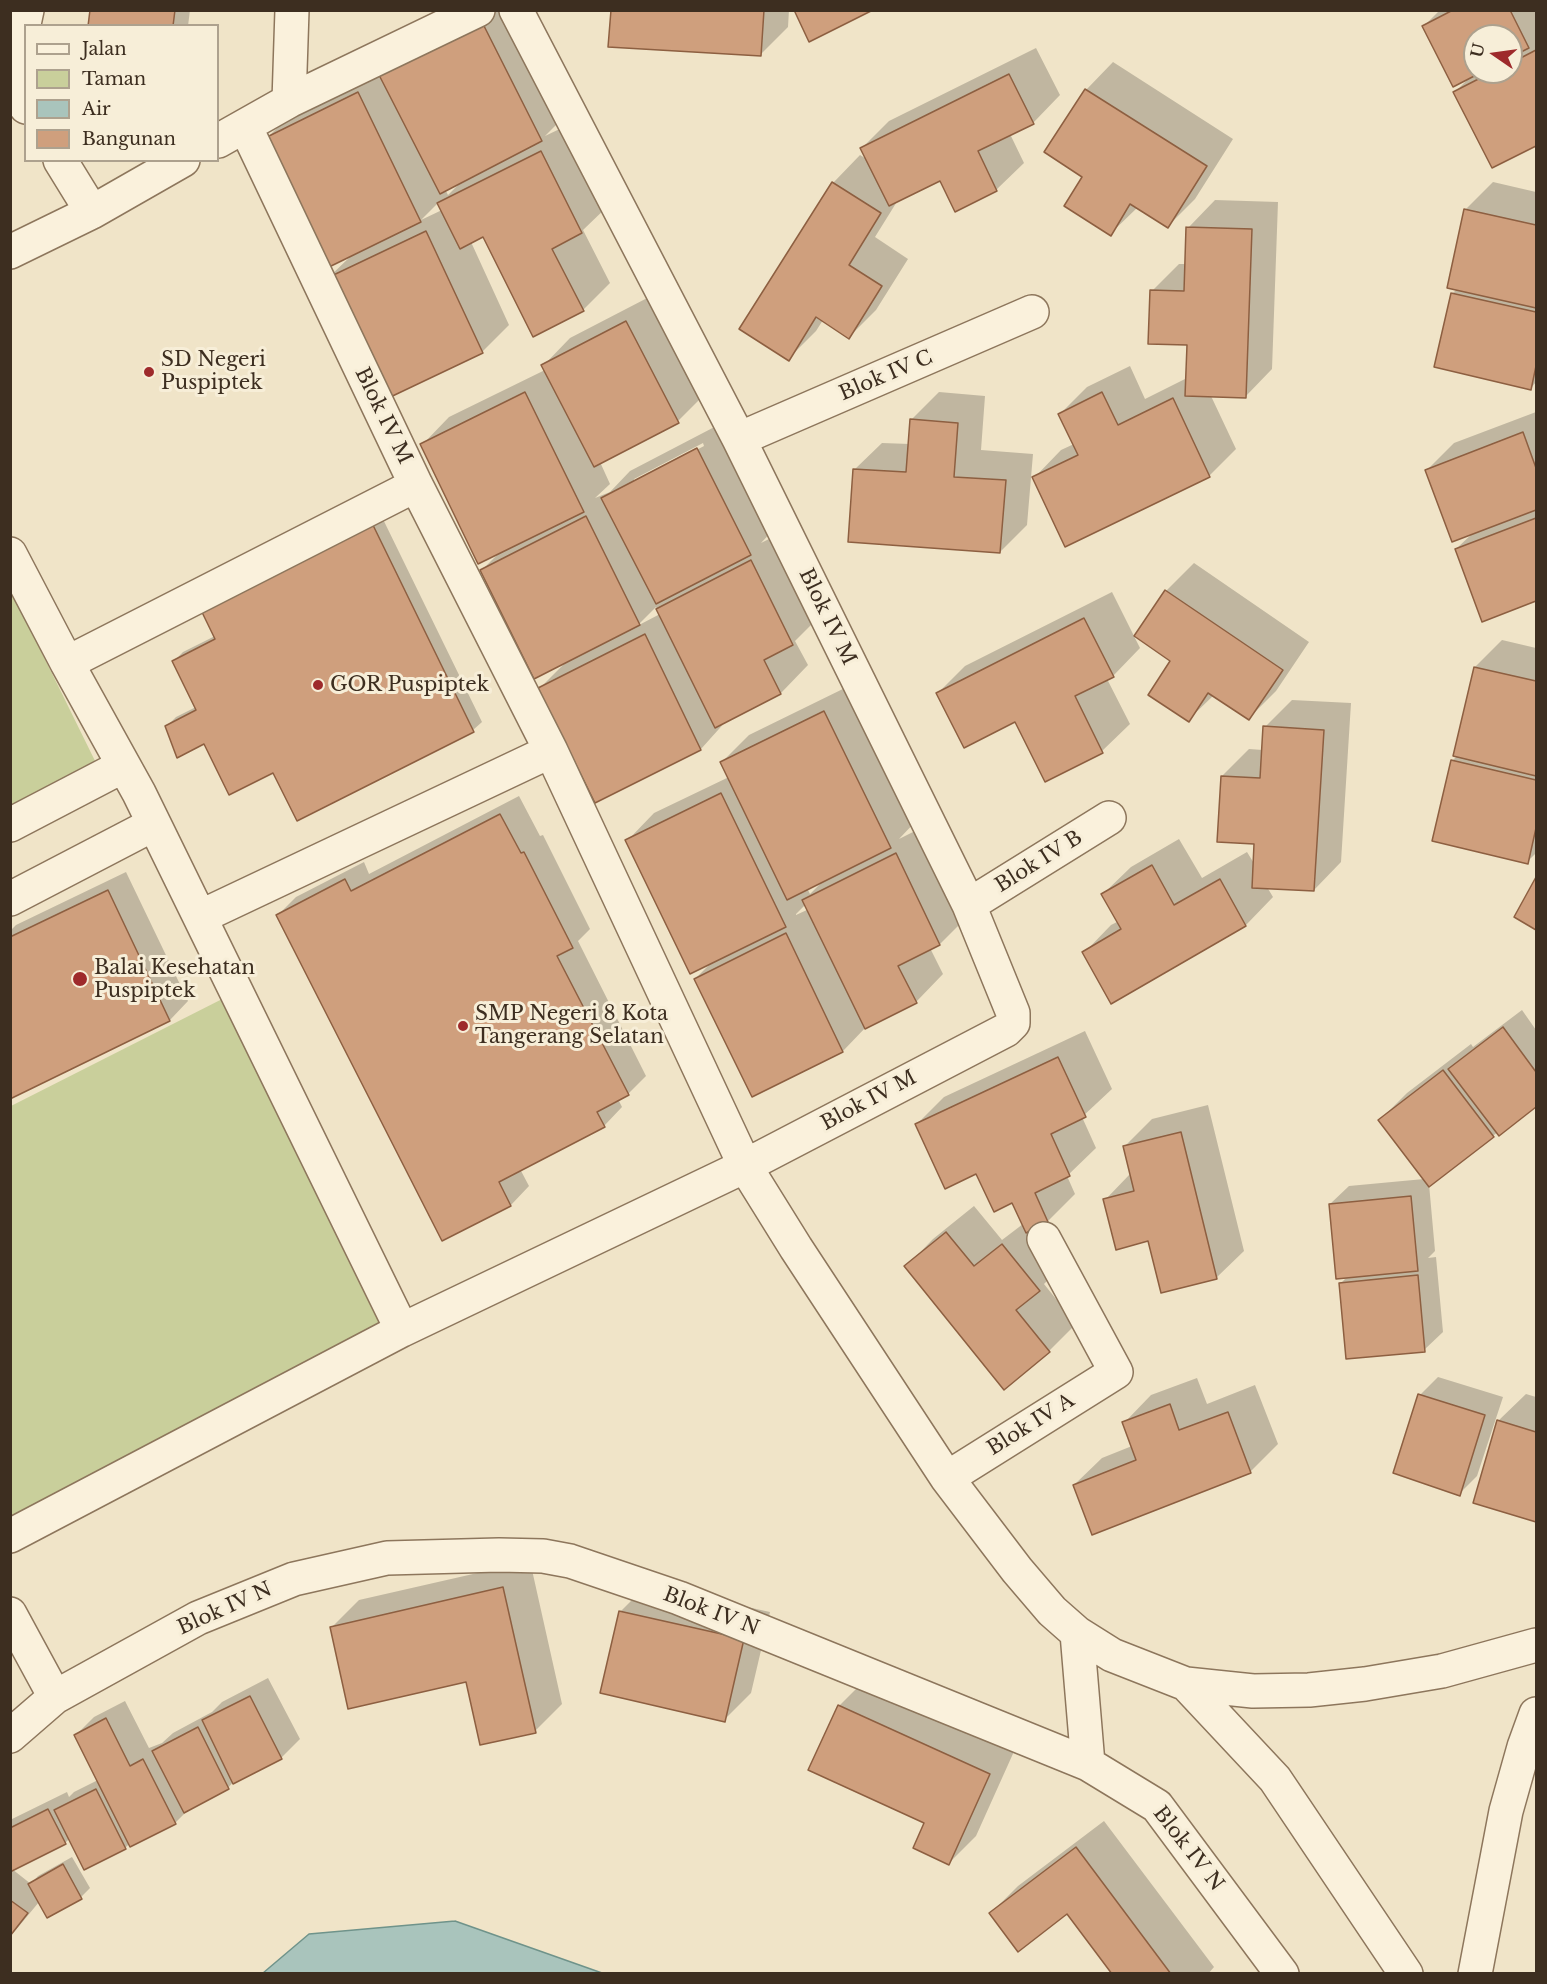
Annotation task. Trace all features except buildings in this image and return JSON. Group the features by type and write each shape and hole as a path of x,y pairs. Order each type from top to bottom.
{"street":[{"path":"289,100 292,10"},
{"path":"231,134 289,100 478,10"},
{"name":"Blok IV M","path":"231,134 416,485 551,751 745,1166 1005,1030 1013,1023 1013,1013 969,905 739,439 516,10"},
{"path":"16,92 24,32"},
{"path":"61,162 92,212"},
{"path":"10,252 92,212 180,162"},
{"name":"Blok IV C","path":"739,439 1032,312"},
{"path":"67,663 416,485"},
{"path":"10,554 154,824 402,1330"},
{"path":"200,917 551,751"},
{"path":"10,825 123,766"},
{"name":"Blok IV B","path":"969,905 1109,818"},
{"path":"10,899 154,824"},
{"path":"10,1536 402,1330 745,1166 947,1478 1017,1570 1052,1611 1077,1633 1112,1655 1186,1684 1253,1690 1309,1690 1365,1684 1443,1671 1536,1645"},
{"name":"Blok IV A","path":"947,1478 1116,1372 1044,1239"},
{"name":"Blok IV N","path":"10,1736 55,1697 198,1618 294,1579 387,1558 543,1557 570,1561 679,1598 1088,1764 1157,1806 1282,1974"},
{"path":"10,1614 55,1697"},
{"path":"1077,1633 1088,1764"},
{"path":"1186,1684 1275,1779 1406,1974"},
{"path":"1474,1974 1506,1811 1536,1713"}],"green space":[{"path":"10,588 98,767 10,810"},
{"path":"238,991 402,1332 11,1529 11,1106"}],"water":[{"path":"455,1921 602,1973 263,1973 309,1934"}],"place":[{"name":"SD Negeri Puspiptek","path":"149,372"},
{"name":"GOR Puspiptek","path":"318,685"},
{"name":"Balai Kesehatan Puspiptek","path":"80,979"},
{"name":"SMP Negeri 8 Kota Tangerang Selatan","path":"463,1026"}]}
